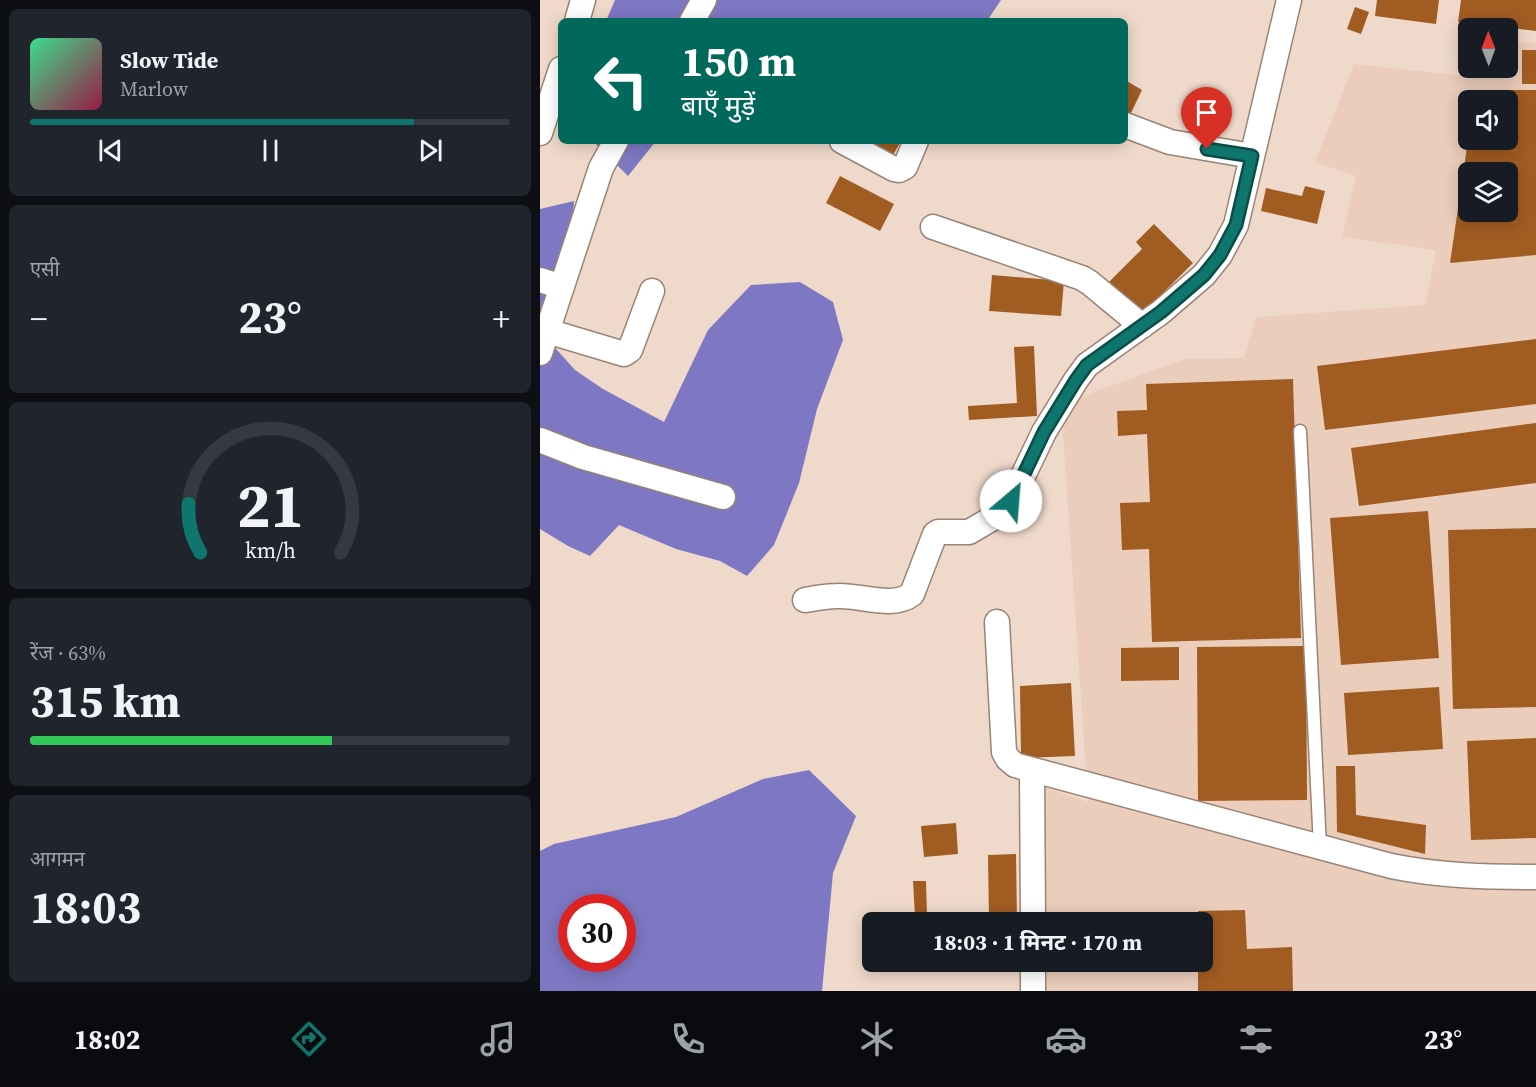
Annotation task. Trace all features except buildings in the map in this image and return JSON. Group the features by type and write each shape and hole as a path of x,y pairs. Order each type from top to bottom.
{"street":[{"path":"694,18 704,0"},
{"path":"805,600 837,596 900,600 912,594 935,534 938,532 962,534 969,532 998,515 1011,501 1044,432 1087,365 1142,326 1204,275 1220,255 1236,225 1289,0"},
{"path":"540,133 558,78"},
{"path":"1128,126 1170,142 1252,156"},
{"path":"614,144 601,168 551,283 544,342 628,353 652,291"},
{"path":"848,144 899,170 905,168 915,144"},
{"path":"933,227 1082,279 1142,326"},
{"path":"540,440 594,461 723,496"},
{"path":"997,622 1004,752 1015,765 1392,867 1428,874 1470,877 1536,877"},
{"path":"1032,770 1033,912"},
{"path":"1033,991 1034,972"}],"lane":[{"path":"1300,431 1320,847"}],"shaded area":[{"path":"615,0 1001,0 989,18 607,18"},
{"path":"1518,42 1536,43 1536,991 1025,991 1024,972 1213,972 1213,912 1024,912 1022,780 1088,802 1061,404 1185,359 1244,358 1256,317 1425,305 1436,250 1342,237 1356,176 1315,162 1354,64 1458,75 1458,78 1518,78"},
{"path":"596,144 654,144 628,176"},
{"path":"574,201 572,237 540,331 540,209"},
{"path":"800,282 833,302 843,340 817,409 799,483 774,545 747,576 720,561 676,549 619,525 590,556 540,529 540,331 575,370 603,389 664,422 708,330 751,285"},
{"path":"809,770 856,816 833,873 822,991 540,991 540,851 554,844 676,817 763,779"}],"route":[{"path":"1011,501 1017,493 1044,432 1087,365 1161,312 1204,275 1220,255 1236,225 1252,156 1207,149"}]}
